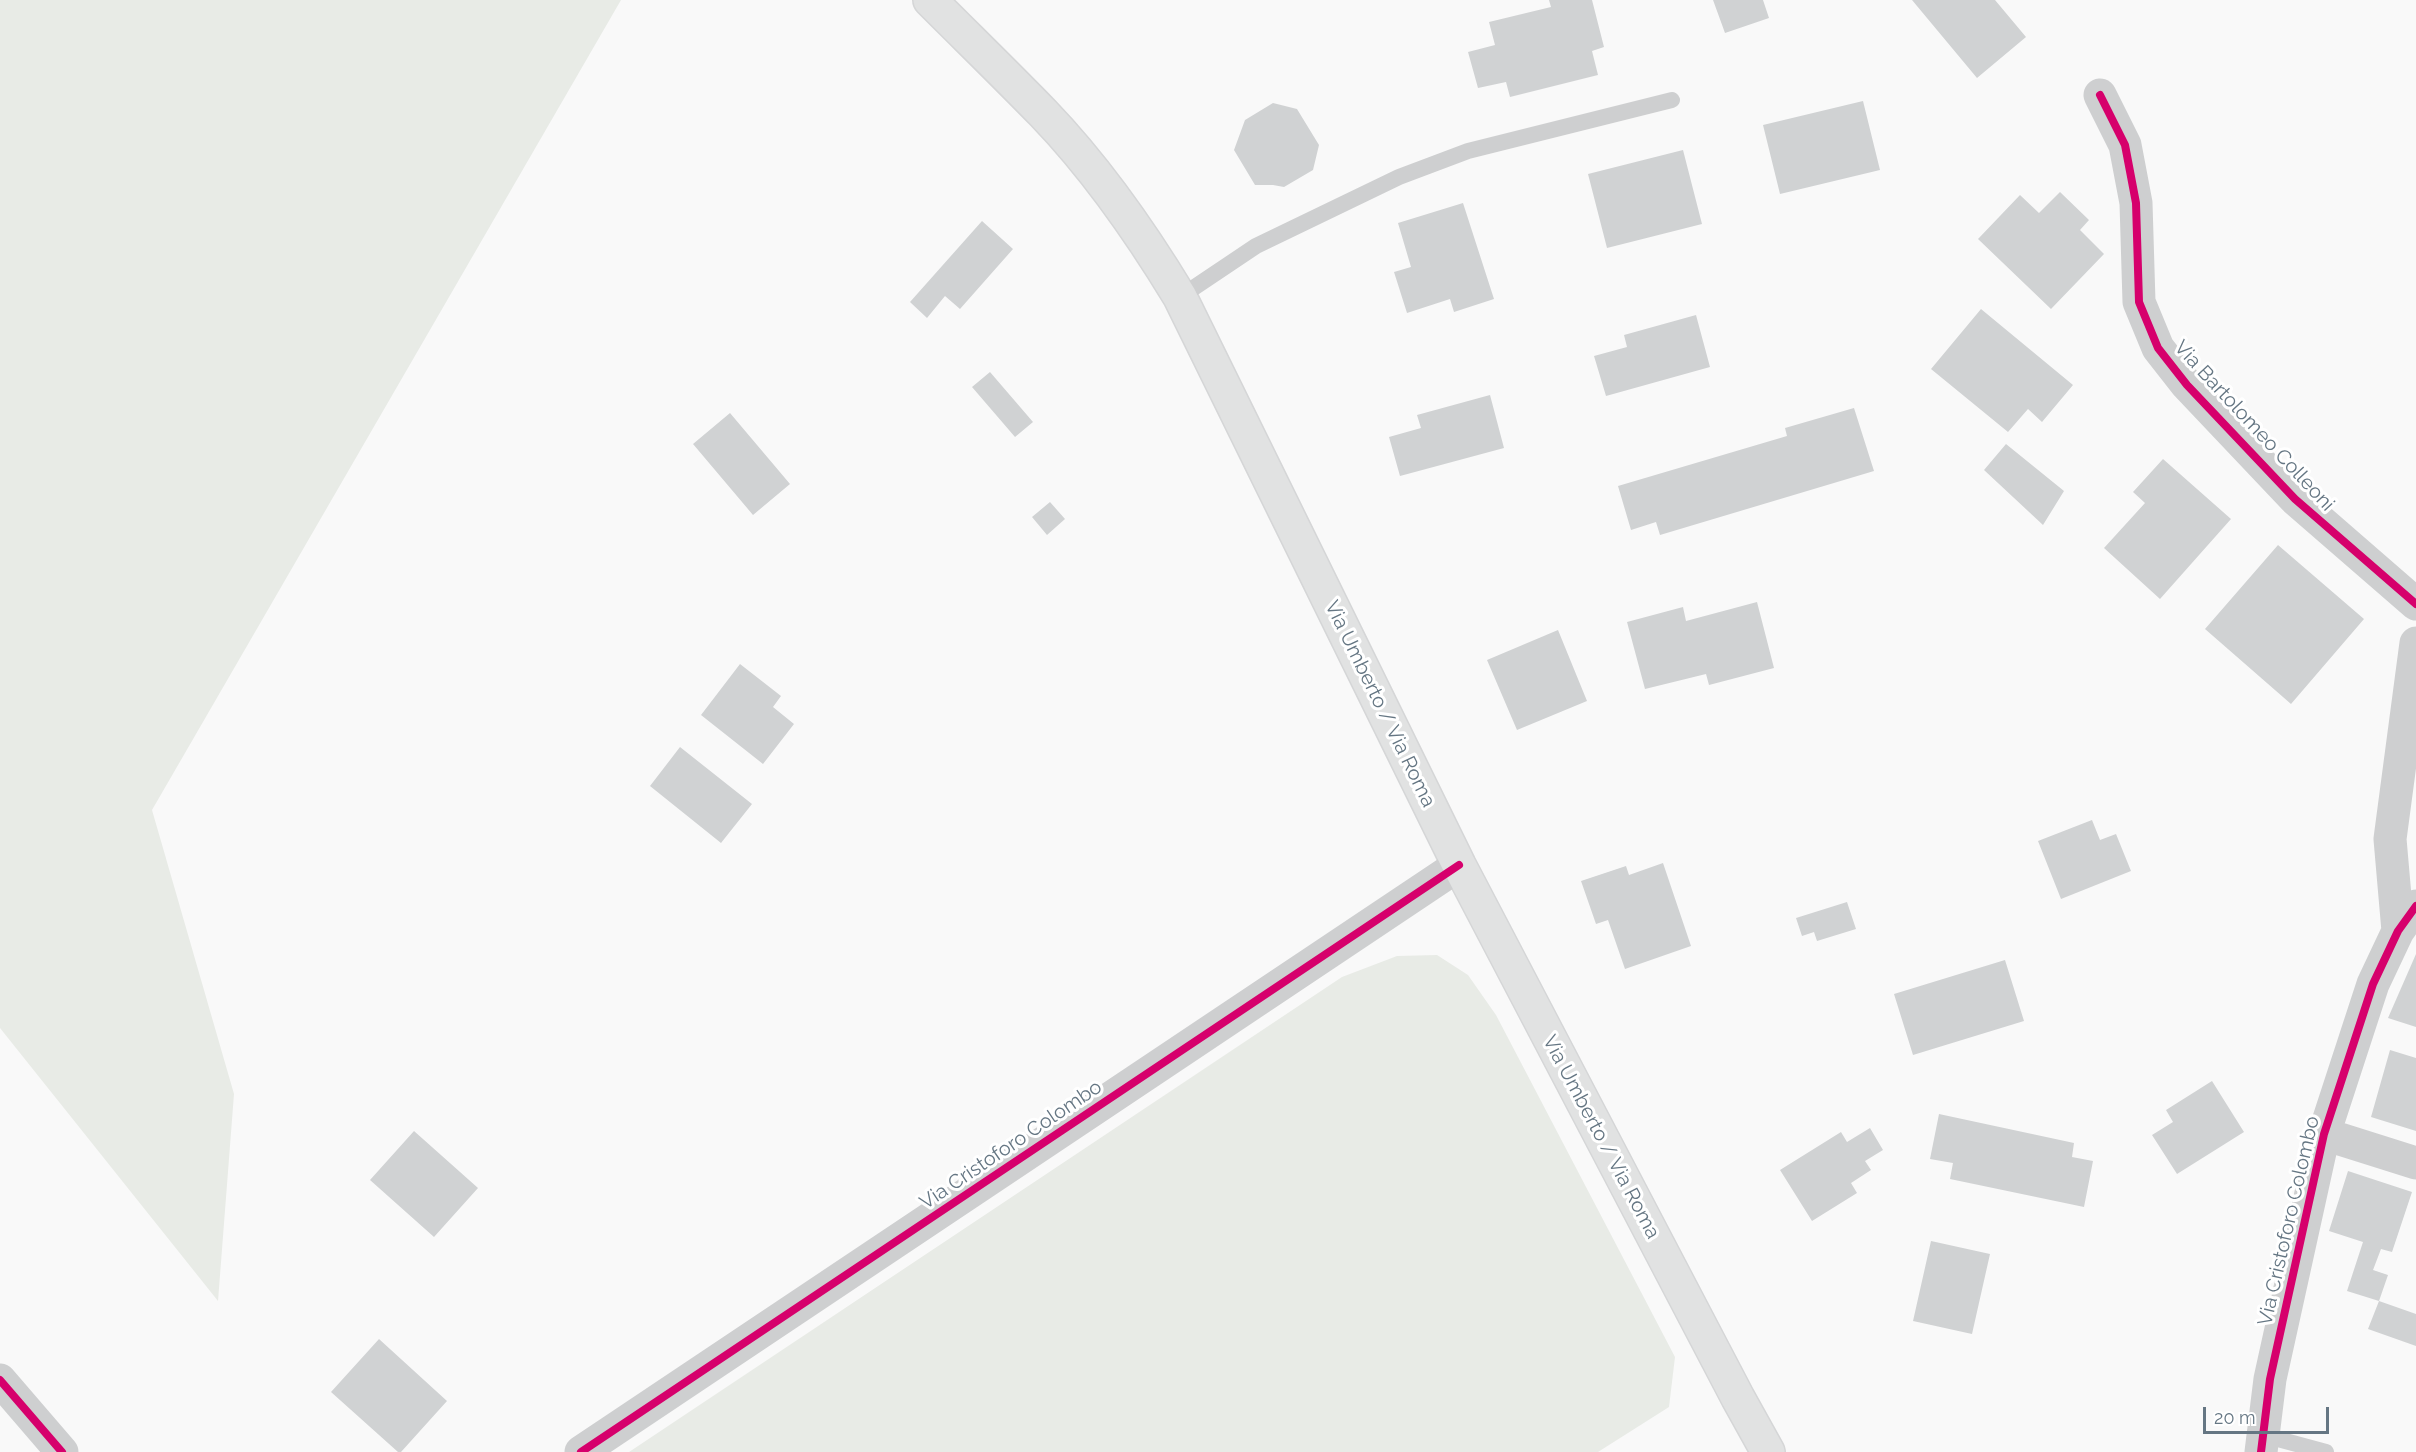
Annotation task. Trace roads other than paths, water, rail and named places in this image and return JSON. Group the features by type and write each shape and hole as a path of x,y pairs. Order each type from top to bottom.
{"main road":[{"name":"Via Umberto / Via Roma","path":"930,0 1044,114 1103,184 1154,254 1180,297 1460,865 1768,1452"}],"street":[{"name":"Via Bartolomeo Colleoni","path":"2100,95 2125,145 2136,203 2139,302 2158,348 2187,386 2295,499 2416,604"},
{"path":"2407,919 2390,839 2416,643"},
{"name":"Via Cristoforo Colombo","path":"581,1452 1460,865"},
{"name":"Via Cristoforo Colombo","path":"2262,1443 2270,1379 2324,1134 2373,984 2407,919"},
{"path":"2324,1134 2416,1163"},
{"path":"0,1380 62,1452"}],"lane":[{"path":"1180,297 1256,246 1399,177 1468,151 1672,100"},
{"path":"2262,1443 2326,1452"}]}
